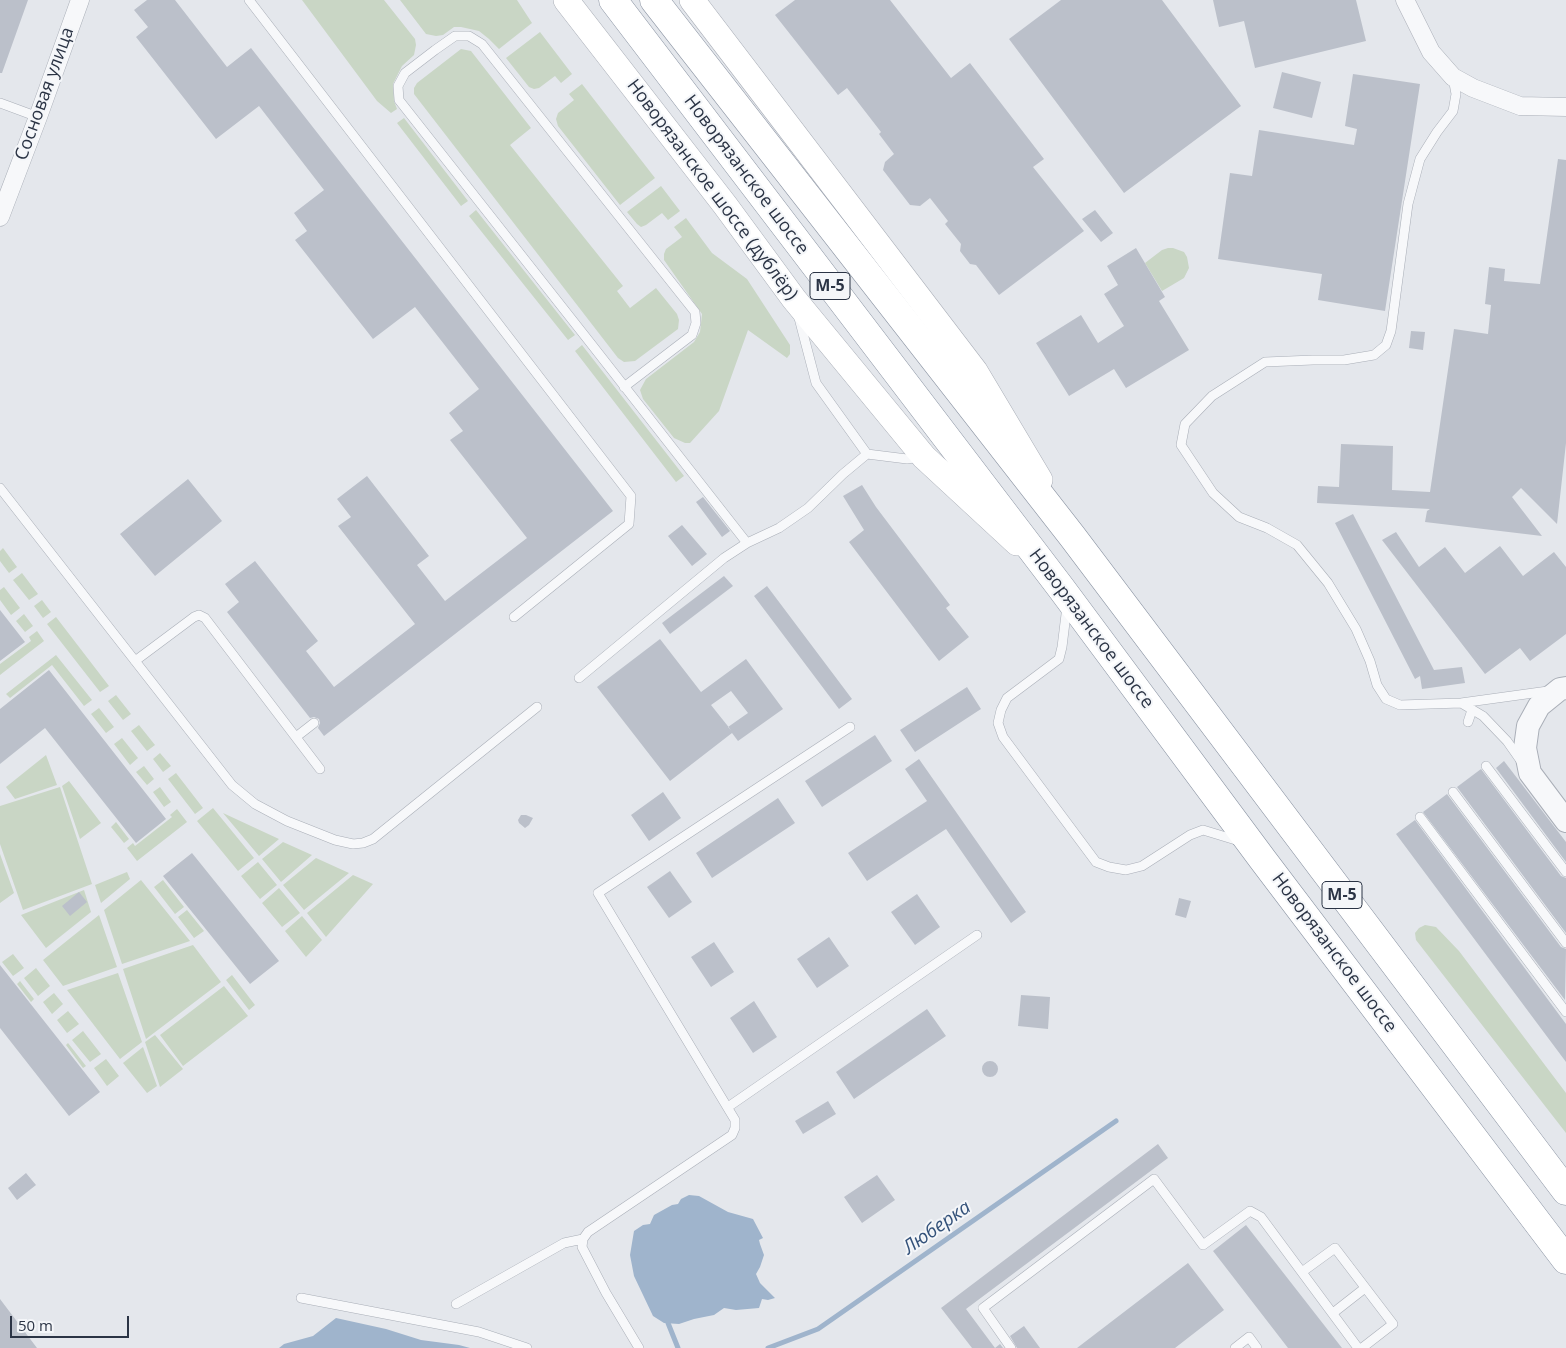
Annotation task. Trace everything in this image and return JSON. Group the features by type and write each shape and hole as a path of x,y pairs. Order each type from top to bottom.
{"highway":[{"name":"Новорязанское шоссе","path":"613,0 1054,580 1566,1260"},
{"name":"Новорязанское шоссе","path":"654,0 1072,536 1566,1191"}],"main road":[{"name":"Новорязанское шоссе (дублёр)","path":"566,0 725,205 794,299 924,457 1054,580"},
{"path":"692,0 975,371 1072,536"}],"street":[{"name":"Сосновая улица","path":"0,217 80,0"},
{"path":"1404,0 1431,52 1453,78 1473,88 1520,106 1566,107"},
{"path":"1563,688 1539,706 1528,726 1526,748 1530,773 1566,821"}],"lane":[{"path":"249,0 631,496 629,524 514,616"},
{"path":"624,387 692,335 696,323 695,312 482,44 469,36 455,36 405,73 398,86 399,100 624,387 747,543"},
{"path":"1453,78 1456,94 1453,112 1437,132 1420,160 1408,204 1391,331 1386,345 1374,354 1344,360 1265,362 1212,396 1185,424 1181,445 1213,492 1239,518 1266,528 1297,545 1328,583 1356,629 1370,661 1377,685 1386,699 1400,705 1460,704 1563,688"},
{"path":"0,103 38,117"},
{"path":"794,299 816,383 867,454"},
{"path":"579,678 724,558 747,543 780,528 808,508 867,454 907,459 924,457"},
{"path":"0,488 232,785 256,804 287,820 335,840 353,844 364,843 373,839 537,707"},
{"path":"1054,580 1067,607 1059,659 1007,698 1001,710 998,723 1008,745 1096,862 1126,870 1142,866 1190,834 1203,830 1239,841 1263,860"},
{"path":"135,661 194,616 199,615 205,618 320,769"},
{"path":"1460,704 1482,716 1507,741 1530,773"},
{"path":"1468,722 1472,710"},
{"path":"296,737 314,723"},
{"path":"639,1348 606,1293 582,1246 583,1239 588,1232 732,1135 735,1128 735,1120 598,893 850,727"},
{"path":"1486,766 1566,872"},
{"path":"1453,792 1566,943"},
{"path":"1420,817 1565,1010"},
{"path":"728,1107 977,936"},
{"path":"1011,1348 983,1308 1154,1179 1204,1245 1250,1211 1261,1217 1302,1272 1360,1348 1393,1324 1335,1248 1302,1272"},
{"path":"456,1304 564,1243 583,1239"},
{"path":"1333,1313 1365,1288"},
{"path":"301,1298 479,1332 527,1348"},
{"path":"1235,1348 1249,1338 1257,1348"}],"green space":[{"path":"302,0 384,0 415,39 416,45 414,55 402,66 393,84 394,101 397,109 391,113 377,101"},
{"path":"400,0 517,0 532,23 499,49 479,31 461,27 454,27 443,35 426,34"},
{"path":"540,32 572,74 561,83 555,76 539,88 534,89 529,87 506,58"},
{"path":"461,49 471,51 531,128 510,145 623,286 617,291 630,308 656,288 677,314 679,320 678,329 635,361 624,362 618,358 414,94 414,88 417,83"},
{"path":"582,84 655,178 620,205 558,126 556,119 558,113 574,100 569,94"},
{"path":"404,118 468,201 461,206 397,123"},
{"path":"661,186 680,211 668,220 662,213 641,227 627,212"},
{"path":"476,210 575,335 568,340 469,216"},
{"path":"686,218 712,253 747,279 790,345 790,354 787,358 748,330 719,411 690,443 674,438 643,399 640,390 646,379 694,342 700,332 702,314 664,260 666,249 682,237 674,227"},
{"path":"1168,248 1184,252 1189,268 1184,278 1162,291 1145,263 1162,250"},
{"path":"582,345 684,476 676,482 575,351"},
{"path":"3,548 17,567 9,573 0,561 0,551"},
{"path":"22,573 38,594 29,600 13,580"},
{"path":"4,587 20,608 11,615 0,600 0,590"},
{"path":"42,600 51,612 43,618 34,606"},
{"path":"24,614 33,626 25,632 16,621"},
{"path":"56,617 109,686 100,692 47,624"},
{"path":"37,631 44,641 0,675 0,664 31,641 29,637"},
{"path":"56,655 92,700 84,706 52,665 10,698 6,694"},
{"path":"116,695 131,714 123,720 108,701"},
{"path":"99,708 114,727 106,733 91,714"},
{"path":"139,725 155,745 147,751 131,731"},
{"path":"122,738 138,758 130,765 114,744"},
{"path":"160,753 171,766 163,772 153,759"},
{"path":"46,755 57,785 15,799 6,787"},
{"path":"144,766 154,779 147,785 136,772"},
{"path":"176,773 203,808 195,814 168,779"},
{"path":"69,781 101,823 80,839 62,786"},
{"path":"60,787 92,884 23,910 0,844 0,806"},
{"path":"160,787 171,802 164,807 153,792"},
{"path":"213,808 254,858 238,871 197,821"},
{"path":"177,809 187,822 137,861 127,848 133,843 135,846 172,817 170,815"},
{"path":"223,813 279,839 259,856"},
{"path":"116,822 129,839 124,843 111,827"},
{"path":"283,842 312,855 281,882 262,859"},
{"path":"0,854 14,893 0,903"},
{"path":"316,858 349,873 304,910 283,885"},
{"path":"258,862 277,885 260,899 241,876"},
{"path":"127,872 130,879 101,903 95,885"},
{"path":"353,875 373,884 326,937 307,913"},
{"path":"141,880 190,941 122,964 104,910"},
{"path":"163,880 184,907 175,914 154,887"},
{"path":"279,888 300,913 282,927 262,903"},
{"path":"84,890 91,912 46,948 21,915"},
{"path":"187,910 204,931 194,938 178,917"},
{"path":"99,915 117,967 63,986 43,960"},
{"path":"302,916 322,940 306,957 285,931"},
{"path":"1425,925 1436,927 1459,951 1566,1093 1566,1133 1416,940 1415,933"},
{"path":"193,945 221,982 146,1039 123,969"},
{"path":"13,954 24,968 13,976 2,962"},
{"path":"36,968 50,986 38,996 24,978"},
{"path":"118,973 142,1042 120,1059 67,990"},
{"path":"232,975 255,1005 249,1010 226,980"},
{"path":"20,981 34,999 31,1002 17,984"},
{"path":"224,986 248,1016 183,1066 160,1035"},
{"path":"54,993 63,1004 52,1014 43,1002"},
{"path":"68,1011 79,1024 67,1033 57,1020"},
{"path":"83,1031 101,1054 90,1062 72,1040"},
{"path":"155,1035 183,1069 160,1087 145,1042"},
{"path":"68,1043 86,1066 83,1068 66,1045"},
{"path":"143,1047 157,1086 147,1093 123,1063"},
{"path":"106,1059 119,1076 107,1086 94,1068"}],"water":[{"path":"689,1195 699,1196 728,1212 753,1219 763,1238 759,1240 764,1255 756,1274 760,1283 775,1298 762,1299 759,1308 736,1310 724,1308 714,1315 679,1324 664,1323 653,1316 634,1276 630,1255 634,1231 643,1225 650,1224 654,1215 672,1205 678,1204 681,1199"},
{"path":"336,1318 386,1329 421,1340 470,1348 279,1348 284,1344 313,1336"}],"building":[{"path":"0,0 28,0 2,73 0,73"},
{"path":"147,0 175,0 227,67 251,48 613,511 324,736 318,728 319,719 310,718 227,612 239,602 225,584 255,561 318,641 306,651 334,687 415,624 338,526 351,517 337,499 367,476 429,556 417,565 445,601 527,538 450,440 463,431 449,413 479,389 415,307 373,339 295,240 307,231 294,213 324,190 259,106 216,139 136,37 148,27 134,10"},
{"path":"795,0 890,0 951,78 970,63 1044,159 1033,167 1084,231 999,295 976,265 970,264 960,251 961,244 945,224 948,221 930,198 920,206 910,205 883,170 885,162 894,154 879,134 881,132 847,88 838,95 775,15"},
{"path":"1061,0 1162,0 1241,106 1124,193 1009,39"},
{"path":"1213,0 1356,0 1366,41 1255,68 1244,21 1219,27"},
{"path":"1282,72 1321,82 1312,118 1273,108"},
{"path":"1353,74 1420,84 1385,311 1318,300 1322,274 1218,259 1230,173 1252,176 1259,130 1354,145 1357,129 1345,126"},
{"path":"1558,159 1566,160 1566,443 1557,524 1521,488 1512,497 1542,536 1425,522 1427,511 1430,509 1317,503 1318,486 1339,487 1341,444 1393,446 1392,490 1430,492 1454,329 1488,334 1491,305 1485,304 1489,267 1505,269 1504,281 1540,284"},
{"path":"1095,210 1113,233 1101,242 1082,219"},
{"path":"1136,248 1165,297 1159,301 1189,350 1126,388 1114,369 1069,396 1036,343 1081,315 1098,343 1124,326 1104,294 1118,285 1107,266"},
{"path":"1411,331 1425,332 1423,350 1409,348"},
{"path":"188,479 222,521 155,576 120,534"},
{"path":"862,485 876,507 950,605 946,608 969,637 939,661 849,542 864,530 843,496"},
{"path":"703,497 730,531 722,537 696,502"},
{"path":"1353,514 1434,670 1462,667 1465,683 1422,689 1420,676 1415,679 1335,523"},
{"path":"682,525 707,554 692,566 668,536"},
{"path":"1396,532 1419,567 1445,547 1465,573 1500,546 1523,576 1554,552 1566,567 1566,634 1530,661 1520,648 1485,674 1382,540"},
{"path":"724,576 733,586 670,634 662,623"},
{"path":"767,586 852,699 839,709 754,596"},
{"path":"0,610 25,642 0,661"},
{"path":"660,639 701,692 746,659 783,709 738,741 732,733 670,781 597,687","holes":["731,691 748,713 728,727 711,705"]},
{"path":"49,670 166,819 136,843 45,728 0,764 0,709"},
{"path":"967,687 981,709 915,752 900,730"},
{"path":"875,735 892,761 822,807 805,781"},
{"path":"919,759 1026,912 1011,923 946,829 867,881 848,853 927,801 905,769"},
{"path":"1504,761 1566,842 1566,862 1496,768"},
{"path":"1481,769 1561,876 1566,878 1566,933 1457,787"},
{"path":"663,792 681,818 649,841 631,815"},
{"path":"1447,794 1561,947 1566,949 1565,1000 1423,812"},
{"path":"778,798 795,823 712,878 696,853"},
{"path":"521,815 533,818 525,828 518,820"},
{"path":"1415,820 1566,1024 1566,1062 1396,834"},
{"path":"192,853 279,961 250,984 163,876"},
{"path":"670,871 692,902 669,918 647,887"},
{"path":"79,892 87,902 70,916 62,906"},
{"path":"917,894 940,927 915,945 891,912"},
{"path":"1179,898 1191,901 1186,918 1175,915"},
{"path":"829,937 849,966 817,988 797,959"},
{"path":"714,942 734,972 711,987 691,957"},
{"path":"0,965 100,1092 69,1116 0,1028"},
{"path":"1021,995 1050,997 1048,1029 1018,1026"},
{"path":"754,1001 777,1037 753,1053 730,1018"},
{"path":"927,1009 946,1036 854,1099 836,1072"},
{"path":"990,1061 996,1063 998,1069 996,1075 990,1077 984,1075 982,1069 984,1063"},
{"path":"828,1101 836,1114 803,1134 795,1121"},
{"path":"1158,1144 1168,1158 966,1309 995,1348 972,1348 941,1308"},
{"path":"26,1173 36,1185 17,1200 8,1188"},
{"path":"877,1175 895,1200 862,1223 844,1197"},
{"path":"1246,1225 1342,1348 1288,1348 1213,1251"},
{"path":"1188,1263 1224,1310 1175,1348 1077,1348"},
{"path":"0,1299 37,1348 0,1348"},
{"path":"1024,1326 1040,1348 1017,1348 1010,1336"},
{"path":"1000,1344 1003,1348 995,1348"}],"waterway":[{"name":"Люберка","path":"768,1348 818,1329 1116,1121"},
{"path":"668,1323 678,1348"}]}
